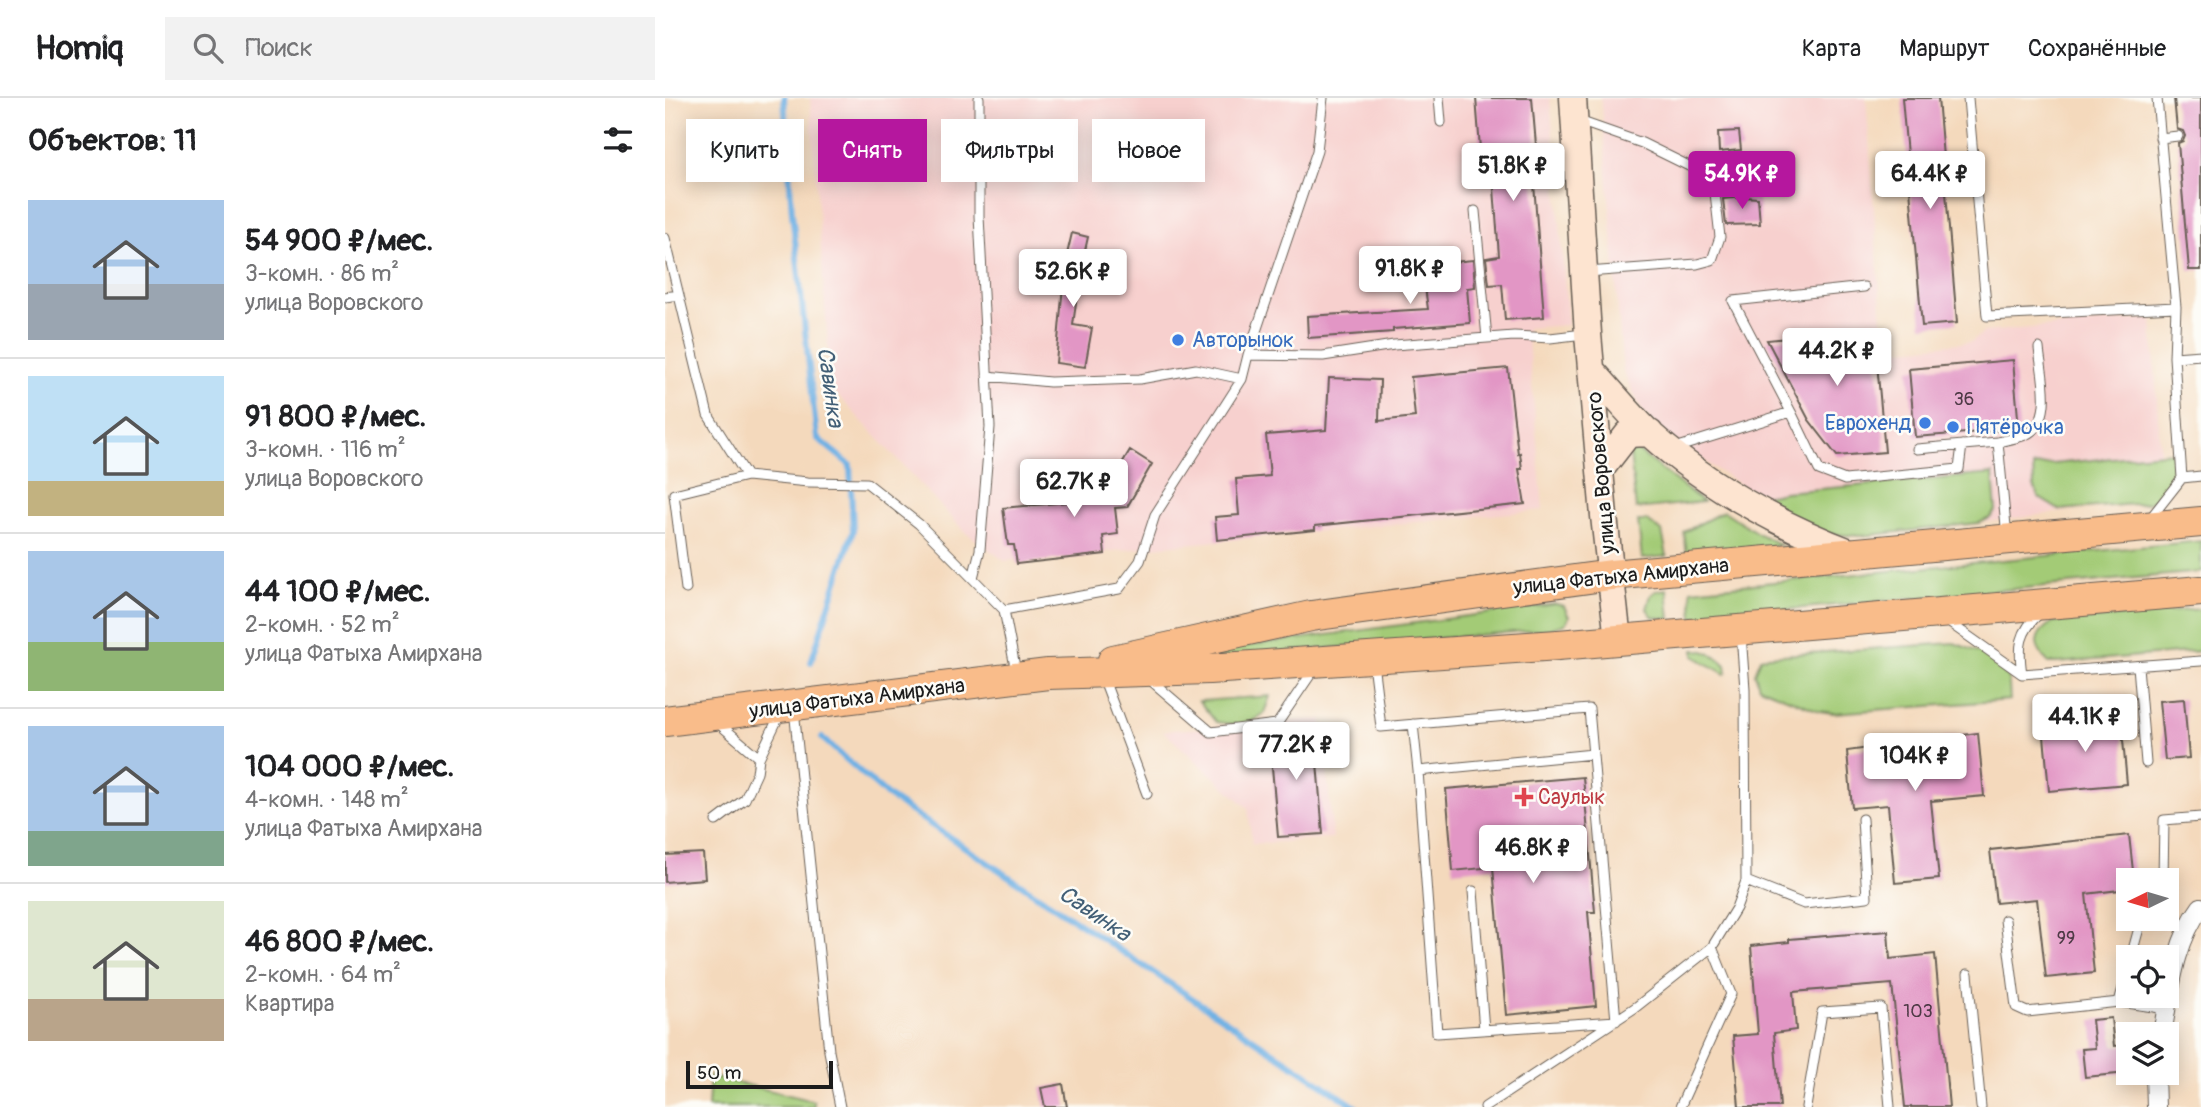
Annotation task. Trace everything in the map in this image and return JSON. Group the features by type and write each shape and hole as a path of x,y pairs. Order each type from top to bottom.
{"main road":[{"name":"улица Фатыха Амирхана","path":"665,721 1048,674 1311,616 1611,575 2201,522"},
{"name":"улица Фатыха Амирхана","path":"1048,674 1142,672 1319,662 1938,615 2201,592"}],"street":[{"name":"улица Воровского","path":"1574,109 1588,334 1618,640"},
{"name":"улица Воровского","path":"1592,371 1650,433 1728,493 1804,535 1854,554"},
{"path":"1600,470 1628,434 1650,433"},
{"path":"2164,1022 2170,986 2188,924 2201,907"},
{"path":"2155,1085 2156,1107"}],"lane":[{"path":"973,578 980,550 990,427 979,216 979,98"},
{"path":"1004,610 1119,589 1140,561 1155,515 1242,379 1317,150 1322,98"},
{"path":"1439,98 1441,122"},
{"path":"1968,98 1987,316 2176,307"},
{"path":"2144,527 2182,478 2174,357 2176,307 2157,98"},
{"path":"1574,109 1703,173 1715,193 1720,237 1712,260 1697,264 1585,272"},
{"path":"2160,138 2178,136"},
{"path":"1475,211 1487,338"},
{"path":"665,238 708,415 747,476"},
{"path":"1864,287 1733,301 1819,470 1845,480 1959,469 1962,445"},
{"path":"665,297 679,295"},
{"path":"1248,355 1323,356 1394,345 1514,336 1549,338 1588,334"},
{"path":"1917,449 1998,442 2027,434 2039,424 2045,409 2039,348"},
{"path":"2174,357 2201,355"},
{"path":"988,376 1050,382 1140,379 1196,369 1242,379"},
{"path":"1671,450 1791,412"},
{"path":"1998,442 2007,540"},
{"path":"686,589 674,494 747,476 808,482 867,483 919,524 1004,610 1016,678"},
{"path":"2182,478 2201,476"},
{"path":"2022,674 2021,640 2027,625 2048,605"},
{"path":"1938,615 2022,674 2201,661"},
{"path":"1485,1107 1616,1021 1712,947 1736,908 1747,881 1745,690 1740,630"},
{"path":"1373,658 1381,727 1589,709 1616,1021"},
{"path":"1142,672 1211,732 1277,724 1319,662"},
{"path":"2138,666 2146,763"},
{"path":"1101,673 1147,794"},
{"path":"716,821 745,799 757,773 759,758 788,707"},
{"path":"788,707 829,1051 840,1107"},
{"path":"709,716 759,758"},
{"path":"1413,724 1437,1033 1616,1021"},
{"path":"1418,771 1593,754"},
{"path":"2163,868 2164,820 2201,817"},
{"path":"1747,881 1804,904 1867,897 1862,819"},
{"path":"1473,891 1484,1030"},
{"path":"2005,920 2016,1007 2027,1012 2116,1002"},
{"path":"1680,1107 1731,994 1712,947"},
{"path":"1968,974 1980,1107"},
{"path":"1806,1107 1822,1012 1881,1008 1890,1107"},
{"path":"2160,1008 2167,1009"}],"shaded area":[{"name":"Авторынок","path":"810,98 1550,98 1568,325 1527,328 1543,510 1005,561 965,532 831,388"},
{"path":"1601,98 1866,98 1884,351 1971,342 1984,332 2152,318 2163,498 1979,523 1862,536 1843,535 1802,526 1665,435 1641,409 1623,371"},
{"path":"1322,719 1333,838 1252,844 1248,808 1163,731"}],"green space":[{"path":"1629,444 1703,502 1636,509"},
{"path":"2172,452 2169,482 2161,495 2148,503 2059,510 2038,497 2034,486 2033,466"},
{"path":"1993,474 1996,511 1990,518 1979,523 1862,536 1828,534 1755,498 1784,492"},
{"path":"1724,511 1781,545 1687,555 1684,532"},
{"path":"1638,521 1647,521 1662,531 1667,556 1642,559"},
{"path":"2201,541 2201,572 1693,618 1691,590"},
{"path":"1667,589 1670,619 1653,617 1647,609 1651,595"},
{"path":"1556,604 1564,606 1569,617 1565,624 1549,629 1215,658 1211,652 1215,650"},
{"path":"2201,609 2201,651 2049,663 2038,646 2038,636 2053,622"},
{"path":"1954,643 1999,663 2008,679 2010,700 1833,713 1819,711 1759,687 1755,673 1761,658 1768,656"},
{"path":"1694,650 1715,656 1726,665 1727,672 1725,674 1694,656"},
{"path":"1270,696 1264,713 1246,726 1216,722 1199,701"},
{"path":"710,1076 814,1101 814,1107 708,1107"}],"building":[{"path":"1476,98 1532,98 1537,157 1532,157 1544,317 1505,320 1502,284 1489,285 1486,258 1499,256 1492,161 1481,161"},
{"path":"1902,98 1938,98 1957,323 1922,326"},
{"path":"2174,98 2201,98 2201,270 2189,270 2178,143 2183,141 2185,136 2183,131 2177,129"},
{"path":"1739,131 1741,150 1719,152 1718,132"},
{"path":"1758,198 1760,224 1726,225 1723,199"},
{"path":"1072,233 1088,237 1073,325 1092,328 1085,367 1056,363 1065,263"},
{"path":"1473,260 1475,287 1467,288 1470,323 1308,338 1307,316 1428,309 1422,265"},
{"path":"1874,330 1885,452 1837,456 1809,420 1767,340"},
{"path":"2013,360 2019,429 1915,437 1909,369"},
{"path":"1508,368 1525,504 1315,526 1315,530 1217,540 1215,517 1239,515 1236,479 1270,476 1266,435 1326,430 1329,378 1380,380 1379,421 1415,417 1411,377"},
{"path":"1130,450 1152,464 1127,507 1115,508 1118,534 1103,536 1105,554 1017,564 1014,545 1008,545 1003,508 1089,500 1087,482 1112,480"},
{"path":"2184,699 2189,758 2165,760 2159,701"},
{"path":"2121,718 2127,784 2049,791 2043,725"},
{"path":"1314,727 1323,834 1278,837 1269,732"},
{"path":"1978,733 1984,796 1931,801 1939,879 1895,883 1888,805 1852,808 1847,751"},
{"path":"1583,777 1595,912 1588,912 1596,1006 1506,1015 1493,867 1453,871 1446,789"},
{"path":"2129,835 2133,868 2116,868 2116,890 2086,894 2094,973 2046,978 2037,899 1996,903 1990,850"},
{"path":"703,853 705,879 665,882 665,855"},
{"path":"1888,931 1890,959 1935,954 1949,1107 1905,1107 1892,984 1793,992 1796,1030 1774,1033 1780,1107 1739,1107 1733,1036 1758,1034 1751,946 1789,942 1789,939"},
{"path":"2111,1018 2116,1046 2116,1074 2085,1077 2082,1049 2095,1048 2092,1020"},
{"path":"1063,1084 1067,1107 1045,1107 1041,1088"}],"waterway":[{"name":"Савинка","path":"784,98 792,213 817,438 850,465 853,531 811,662"},
{"name":"Савинка","path":"822,738 889,797 1356,1107"}],"place":[{"name":"Авторынок","path":"1178,340"},
{"name":"Еврохенд","path":"1925,423"},
{"name":"Пятёрочка","path":"1953,427"},
{"name":"Саулык","path":"1524,797"}]}
